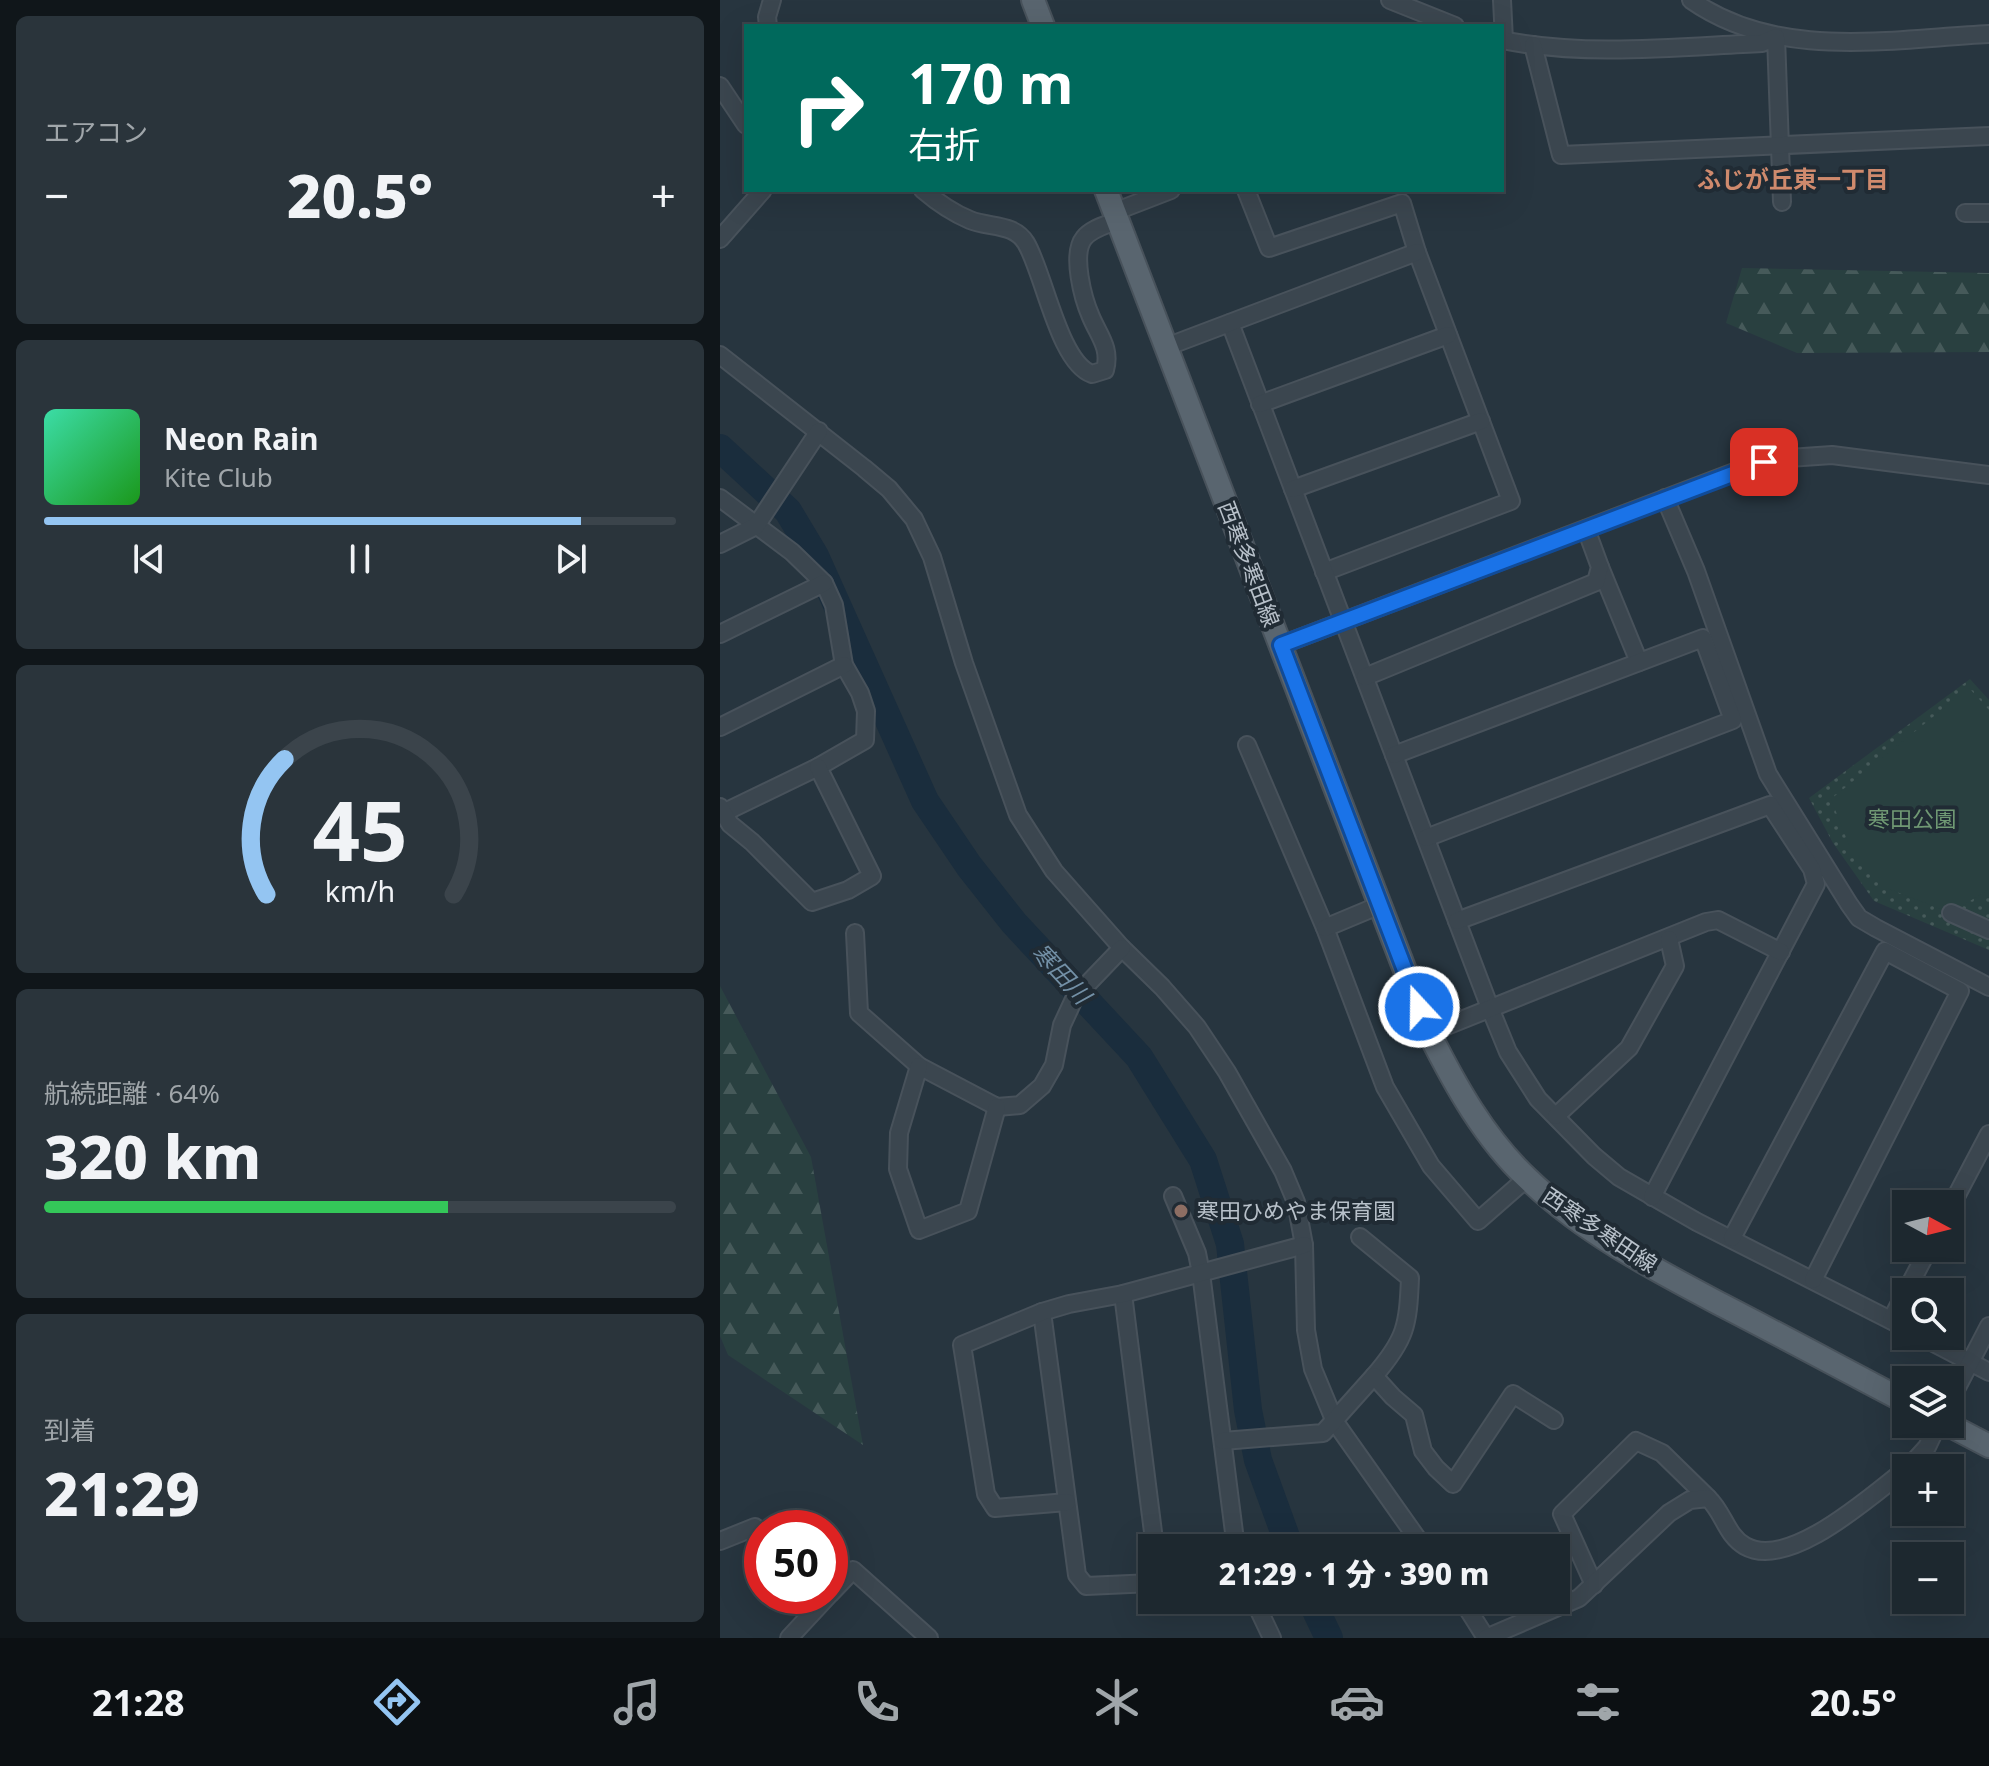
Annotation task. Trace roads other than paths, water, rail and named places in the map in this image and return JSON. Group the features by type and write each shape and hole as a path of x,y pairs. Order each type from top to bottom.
{"main road":[{"path":"1033,0 1042,24"},
{"name":"西寒多寒田線","path":"1107,192 1429,1033 1461,1093 1501,1149 1527,1178 1567,1212 1651,1267 1892,1395"},
{"path":"1964,1433 1989,1446"}],"street":[{"path":"768,24 772,0"},
{"path":"1390,0 1415,5 1451,24"},
{"path":"1502,0 1503,24"},
{"path":"1691,0 1726,20 1776,37 1823,41 1989,34"},
{"path":"1504,40 1573,49 1762,43 1776,37"},
{"path":"1776,37 1782,202"},
{"path":"1533,45 1561,155 1989,136"},
{"path":"720,86 744,122"},
{"path":"720,239 761,192"},
{"path":"926,192 967,219 1008,228 1021,236 1040,270 1063,338 1081,369 1092,374 1105,370 1107,352 1102,335 1090,315 1080,275 1079,249 1088,233 1167,192"},
{"path":"1247,192 1269,248 1402,203 1417,252 1511,501 1324,572"},
{"path":"1965,213 1989,213"},
{"path":"1166,347 1417,252"},
{"path":"1230,323 1490,1008 1508,1052 1538,1099 1619,1177 1892,1320"},
{"path":"1260,404 1448,335"},
{"path":"720,355 889,489 914,519 932,557 964,663 1018,815 1054,871 1197,1027 1227,1072 1283,1171 1296,1202 1304,1245 1306,1330 1313,1369 1335,1422 1414,1534"},
{"path":"1293,489 1481,421"},
{"path":"720,544 756,526 819,431"},
{"path":"1281,645 1775,459 1832,455 1989,475"},
{"path":"720,498 792,552 824,583 834,605 844,665 866,711 865,740 818,767 722,809 730,824 812,902 848,890 872,876 818,767"},
{"path":"1665,498 1696,571 1768,774 1849,904 1859,918 1989,987"},
{"path":"1586,529 1639,662"},
{"path":"1365,677 1596,582 1600,567"},
{"path":"720,634 824,583"},
{"path":"1394,755 1703,638 1733,720 1426,838"},
{"path":"720,727 844,665"},
{"path":"1247,745 1325,928 1385,1087 1431,1166 1478,1221 1527,1178"},
{"path":"1457,921 1770,805 1812,869 1816,884 1652,1197"},
{"path":"1325,928 1380,905"},
{"path":"1951,913 1989,930"},
{"path":"1429,1033 1706,922 1718,920 1781,952"},
{"path":"855,933 859,1013 919,1066 997,1107 1020,1105 1042,1086 1054,1065 1067,1011 1075,997 1122,948"},
{"path":"1556,1116 1629,1048 1675,966 1669,939"},
{"path":"1732,1238 1885,951 1960,991 1813,1280"},
{"path":"919,1066 899,1133 898,1169 919,1230 968,1211 997,1107"},
{"path":"1959,1190 1989,1134"},
{"path":"1173,1196 1197,1253 1201,1273 1234,1534"},
{"path":"1223,1441 1323,1433 1393,1353 1408,1321 1410,1278 1360,1237"},
{"path":"1067,1502 995,1508 986,1494 962,1345 1042,1312 1123,1294 1304,1245"},
{"path":"1123,1294 1153,1534"},
{"path":"1042,1312 1077,1575 1086,1586 1138,1584"},
{"path":"1964,1374 1989,1326"},
{"path":"1946,1350 1989,1372"},
{"path":"1374,1376 1414,1415 1423,1451 1453,1484 1513,1394 1554,1420"},
{"path":"1594,1585 1562,1514 1636,1441 1662,1453 1720,1509 1729,1532 1744,1545 1761,1552 1780,1549 1814,1536 1892,1480"},
{"path":"1471,1614 1486,1638 1579,1598 1669,1513 1690,1500 1708,1498"},
{"path":"720,1541 744,1531"},
{"path":"848,1575 853,1570 929,1638"},
{"path":"789,1638 811,1614"},
{"path":"1261,1614 1272,1638"}],"waterway":[{"name":"寒田川","path":"720,448 788,511 815,556 925,801 969,866 1014,923 1139,1057 1203,1160 1230,1244 1248,1410 1258,1460 1285,1534"},
{"name":"寒田川","path":"1318,1614 1329,1638"}],"place":[{"name":"寒田ひめやま保育園","path":"1181,1211"}],"district":[{"name":"ふじが丘東一丁目","path":"1793,180"}],"park label":[{"name":"寒田公園","path":"1912,819"}]}
